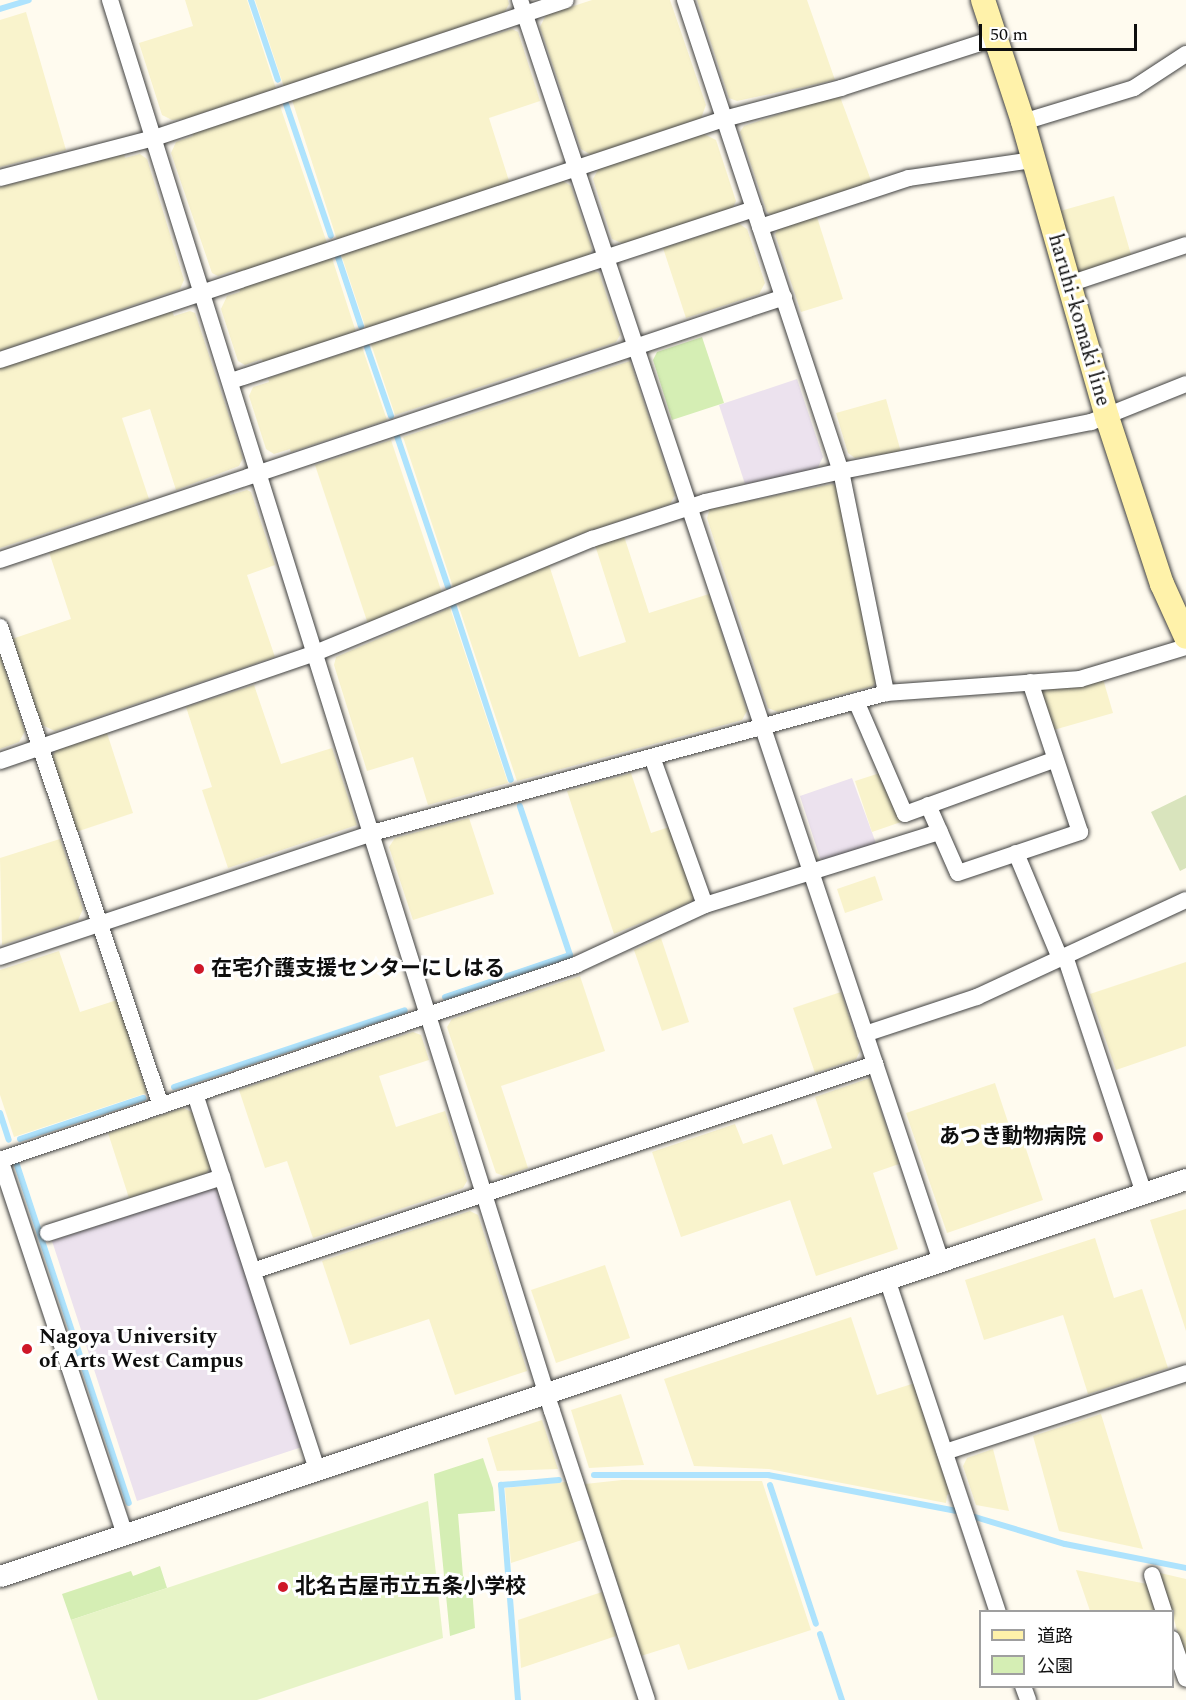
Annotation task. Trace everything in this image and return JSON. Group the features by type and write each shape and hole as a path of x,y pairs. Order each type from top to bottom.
{"main road":[{"name":"haruhi-komaki line","path":"983,0 1023,122 1107,417 1179,602 1186,637"}],"street":[{"path":"110,0 260,472 546,1393 645,1699"},
{"path":"0,178 154,138 522,7 566,0"},
{"path":"685,0 841,471 886,693"},
{"path":"522,7 941,1261"},
{"path":"0,360 577,170 724,119 841,88 996,38"},
{"path":"1023,122 1134,88 1186,54"},
{"path":"760,226 909,178 1033,160"},
{"path":"231,381 754,209"},
{"path":"1069,284 1186,245"},
{"path":"0,560 784,297"},
{"path":"0,761 315,652 592,539 690,507 841,471 933,455 1107,417 1186,384"},
{"path":"0,627 161,1106"},
{"path":"0,957 372,832 886,693 1080,679 1186,647"},
{"path":"928,805 958,873 1080,832 1053,760 1030,682"},
{"path":"856,701 905,814 1053,760"},
{"path":"652,757 705,905"},
{"path":"125,1534 0,1160 576,965 705,905 940,832"},
{"path":"1016,853 1062,957 1144,1193"},
{"path":"865,1034 977,997 1186,900"},
{"path":"253,1271 875,1064"},
{"path":"195,1094 317,1469"},
{"path":"48,1233 222,1177"},
{"path":"0,1576 1186,1179"},
{"path":"887,1279 998,1610"},
{"path":"945,1452 1185,1375"},
{"path":"1152,1575 1164,1610"},
{"path":"1174,1642 1186,1679"}],"shaded area":[{"path":"185,0 247,0 276,89 185,119 172,120 162,115 139,43 193,26"},
{"path":"255,0 508,0 509,4 503,15 284,87"},
{"path":"592,0 670,0 706,105 700,121 593,156 581,149 540,27 546,15"},
{"path":"697,0 807,0 835,80 737,101 729,98"},
{"path":"26,12 66,150 0,167 0,20"},
{"path":"512,29 518,32 540,101 489,118 510,184 337,240 292,100"},
{"path":"839,94 872,183 773,216 767,212 740,132 744,126"},
{"path":"279,103 327,243 237,274 235,270 218,276 212,273 171,153 176,142 193,136 192,133"},
{"path":"704,134 716,140 736,201 732,209 624,244 612,239 593,179 599,168"},
{"path":"124,154 125,158 140,154 147,159 184,280 180,289 0,351 0,187"},
{"path":"563,181 571,186 592,249 589,255 366,329 341,254"},
{"path":"1114,196 1132,258 1084,273 1076,270 1060,211"},
{"path":"816,214 843,299 801,312 775,234 780,226"},
{"path":"738,223 747,229 765,283 759,294 686,318 663,248"},
{"path":"332,258 356,332 263,363 262,359 245,365 238,361 221,309 227,296 240,292 239,288"},
{"path":"594,271 599,273 620,335 616,342 395,415 371,344"},
{"path":"172,311 174,316 190,311 195,313 243,458 239,466 176,490 150,409 122,418 149,499 0,548 0,367"},
{"path":"362,347 387,420 291,452 290,449 274,454 266,449 249,396 253,387 269,382 268,378"},
{"path":"630,361 675,495 670,504 581,534 453,587 403,437"},
{"path":"797,379 823,457 817,469 745,484 719,405"},
{"path":"886,399 901,452 855,458 848,453 836,413"},
{"path":"391,440 442,593 368,624 315,465"},
{"path":"832,484 840,488 877,679 873,686 778,712 768,708 707,518 710,509"},
{"path":"247,490 251,492 275,565 247,575 275,657 55,731 40,724 12,639 71,619 49,552 229,492 230,495"},
{"path":"624,536 649,613 709,594 747,711 742,720 517,781 458,604 549,565 579,657 626,642 595,545"},
{"path":"450,608 508,783 428,805 413,757 367,771 334,665 336,657"},
{"path":"0,655 25,731 19,742 0,749"},
{"path":"1103,679 1113,713 1050,731 1040,694 1044,688"},
{"path":"254,685 281,764 332,748 357,825 228,868 202,790 212,787 186,707"},
{"path":"107,733 133,813 73,833 50,761 56,750"},
{"path":"631,773 651,833 672,826 694,895 693,901 614,934 567,791"},
{"path":"880,773 901,822 872,832 855,781"},
{"path":"852,778 877,846 827,863 820,858 800,796"},
{"path":"469,818 494,894 413,920 389,847 395,838"},
{"path":"60,839 83,909 78,920 2,945 0,858"},
{"path":"875,876 883,900 845,913 837,889"},
{"path":"661,938 689,1022 662,1031 634,950"},
{"path":"59,951 80,1012 117,1000 147,1093 14,1137 0,1095 0,970"},
{"path":"1186,962 1186,1046 1116,1070 1090,994"},
{"path":"580,976 605,1051 501,1086 528,1168 504,1176 496,1173 447,1027 452,1019"},
{"path":"841,992 860,1051 856,1059 815,1073 793,1008"},
{"path":"413,1032 421,1035 429,1060 379,1076 396,1127 445,1111 467,1181 463,1188 313,1238 287,1161 265,1168 239,1090"},
{"path":"870,1078 899,1164 873,1173 898,1249 816,1276 790,1200 681,1237 652,1152 735,1124 743,1144 772,1134 783,1165 832,1148 815,1097"},
{"path":"995,1083 1013,1137 1021,1134 1043,1200 947,1233 906,1113"},
{"path":"183,1108 194,1113 211,1165 207,1173 129,1198 108,1133"},
{"path":"212,1188 219,1191 302,1447 137,1501 52,1241"},
{"path":"1186,1209 1186,1331 1150,1220"},
{"path":"470,1211 478,1215 527,1371 455,1395 429,1319 350,1345 322,1261"},
{"path":"1095,1238 1114,1298 1142,1289 1168,1368 1088,1394 1063,1315 984,1340 965,1280"},
{"path":"605,1265 630,1338 556,1363 531,1290"},
{"path":"851,1317 877,1395 915,1383 952,1492 947,1495 946,1503 769,1469 694,1466 664,1379"},
{"path":"621,1394 644,1465 589,1468 571,1410"},
{"path":"1101,1414 1143,1549 1059,1531 1033,1436"},
{"path":"542,1420 558,1469 497,1471 487,1438"},
{"path":"993,1449 1009,1511 976,1505 963,1466 967,1458"},
{"path":"622,1480 762,1481 811,1630 688,1670 679,1644 641,1656 585,1484"},
{"path":"566,1482 585,1539 511,1563 505,1488"},
{"path":"1076,1570 1147,1584 1156,1610 1090,1610"},
{"path":"1156,1572 1186,1579 1186,1663 1174,1619 1174,1610 1169,1610"},
{"path":"602,1592 616,1636 521,1668 518,1620"}],"green space":[{"path":"702,337 724,403 672,420 653,360 657,352"},
{"path":"1186,795 1186,868 1180,871 1151,812"},
{"path":"483,1458 493,1488 495,1511 458,1514 463,1576 472,1587 475,1628 450,1636 434,1474"},
{"path":"428,1501 443,1638 257,1700 98,1700 71,1620"},
{"path":"160,1566 167,1588 71,1620 62,1594 131,1571 133,1576"}],"waterway":[{"path":"0,9 29,0"},
{"path":"251,0 278,80"},
{"path":"286,104 331,236"},
{"path":"338,257 361,326"},
{"path":"367,347 391,416"},
{"path":"397,436 448,587"},
{"path":"453,604 511,780"},
{"path":"445,997 570,955 520,806"},
{"path":"174,1087 405,1010"},
{"path":"20,1139 143,1098"},
{"path":"0,1113 9,1140"},
{"path":"17,1165 129,1503"},
{"path":"594,1475 768,1475 957,1511"},
{"path":"518,1700 501,1485 559,1480"},
{"path":"770,1485 816,1624"},
{"path":"975,1517 1065,1544 1186,1568"},
{"path":"820,1634 842,1700"}],"place":[{"name":"在宅介護支援センターにしはる","path":"199,969"},
{"name":"あつき動物病院","path":"1098,1137"},
{"name":"Nagoya University of Arts West Campus","path":"27,1349"},
{"name":"北名古屋市立五条小学校","path":"283,1587"}]}
